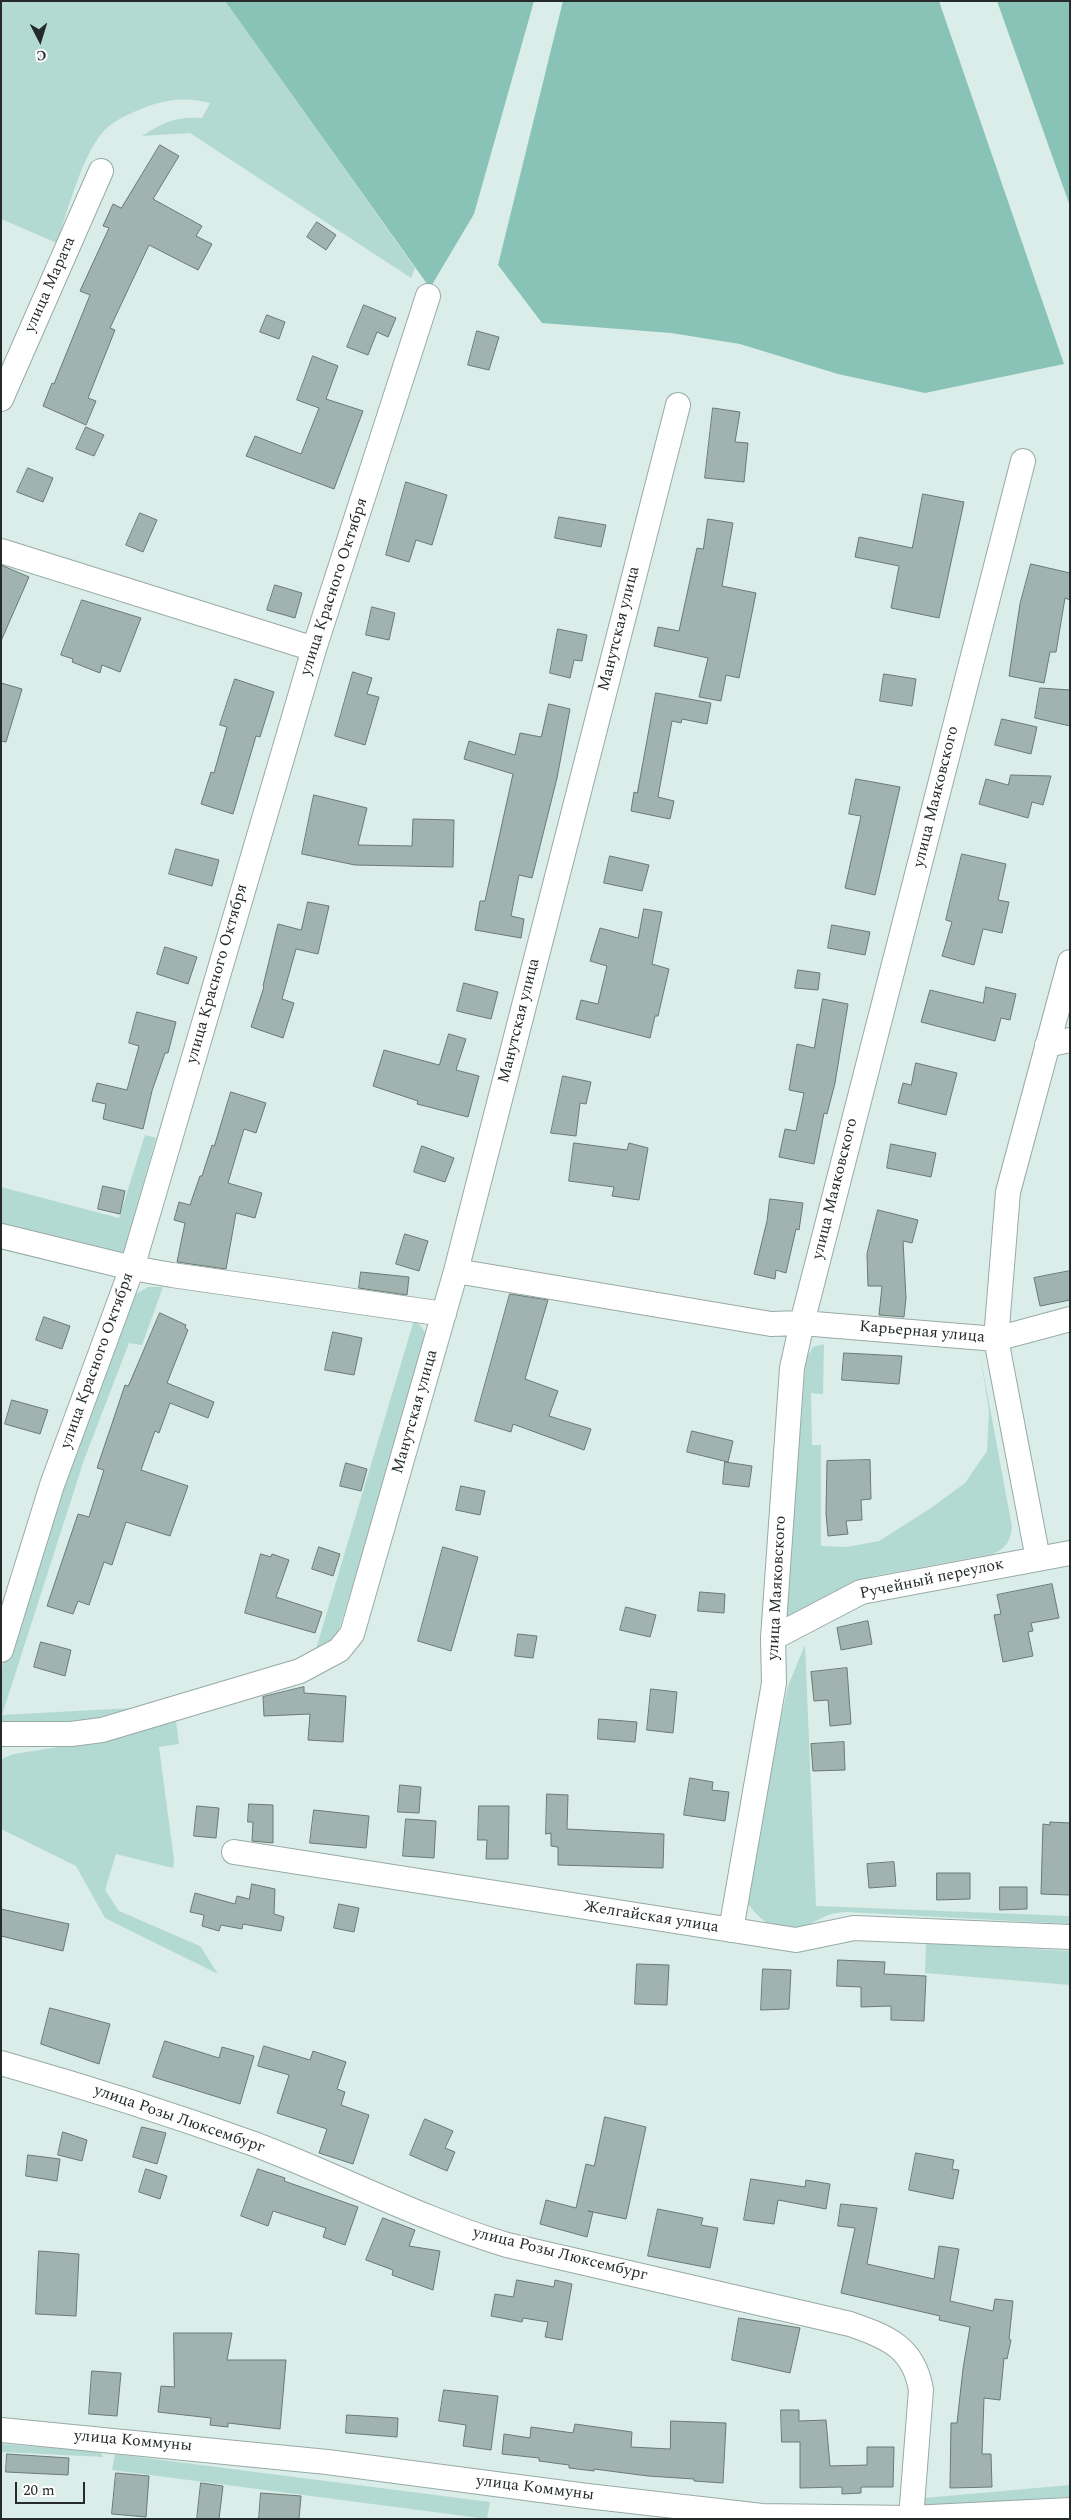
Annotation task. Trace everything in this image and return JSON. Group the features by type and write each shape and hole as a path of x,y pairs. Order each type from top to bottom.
{"street":[{"name":"улица Марата","path":"1,398 101,171"},
{"name":"улица Красного Октября","path":"1,1650 52,1485 132,1268 314,649 428,296"},
{"name":"Манутская улица","path":"1,1734 71,1734 102,1730 300,1671 323,1661 340,1650 352,1634 456,1271 678,405"},
{"name":"улица Маяковского","path":"731,1930 774,1683 773,1638 792,1368 1023,461"},
{"path":"1,551 314,649"},
{"path":"1038,1559 996,1339 1008,1192 1058,1042 1070,962"},
{"path":"1,1236 132,1268 444,1314"},
{"name":"Карьерная улица","path":"456,1271 771,1324 802,1323 996,1339 1070,1318"},
{"name":"Ручейный переулок","path":"773,1638 861,1592 1070,1553"},
{"name":"Желгайская улица","path":"234,1852 796,1940 854,1928 1070,1937"},
{"name":"улица Розы Люксембург","path":"1,2062 254,2144 470,2234 507,2245 850,2324 880,2334 898,2346 912,2360 918,2374 921,2390 911,2518"},
{"name":"улица Коммуны","path":"1,2430 327,2462 587,2496 762,2516 911,2518 1070,2510"}],"green space":[{"path":"1,1 225,1 415,268 411,278 190,133 142,136 170,121 185,118 202,118 210,103 202,101 177,100 154,104 126,116 108,127 99,136 91,149 77,181 57,243 1,219"},
{"path":"225,1 534,1 474,214 430,288"},
{"path":"563,1 939,1 1064,364 925,393 838,374 740,344 671,333 542,323 498,265"},
{"path":"997,1 1070,1 1070,206"},
{"path":"145,1135 156,1138 124,1251 115,1255 1,1230 1,1187 119,1218"},
{"path":"148,1287 163,1287 142,1345 129,1343 84,1460 2,1715 132,1708 83,1722 1,1723 1,1670 32,1569 127,1299"},
{"path":"414,1320 421,1326 424,1332 426,1349 336,1639 314,1656"},
{"path":"824,1344 823,1394 811,1393 812,1445 821,1445 821,1546 847,1547 879,1541 931,1508 965,1483 987,1451 989,1411 980,1354 1012,1527 1007,1544 993,1554 874,1576 788,1617 785,1615 805,1370 807,1357 813,1347"},
{"path":"805,1645 816,1906 1070,1916 1070,1924 847,1912 829,1915 807,1925 789,1929 772,1926 759,1916 747,1902 765,1793 788,1686"},
{"path":"176,1721 179,1744 159,1747 174,1860 173,1868 116,1854 105,1890 119,1911 200,1946 218,1974 105,1918 76,1866 1,1829 1,1759 14,1754 110,1739"},
{"path":"926,1943 1070,1951 1070,1985 925,1973"},
{"path":"1,2444 95,2451 101,2453 103,2457 1,2452"},
{"path":"115,2454 490,2502 487,2519 112,2470"},
{"path":"1070,2485 1070,2497 925,2507 924,2498"}],"building":[{"path":"160,145 179,156 153,199 202,226 196,236 212,244 198,270 149,245 110,328 115,330 88,398 96,401 86,425 43,406 52,383 54,384 90,295 80,291 109,228 103,226 113,204 121,208"},
{"path":"317,222 336,235 326,250 307,237"},
{"path":"364,305 396,318 388,337 377,332 368,355 347,347"},
{"path":"267,315 285,322 279,339 260,332"},
{"path":"477,331 499,337 489,370 468,365"},
{"path":"313,356 338,366 326,399 363,411 334,489 246,456 255,436 301,454 319,408 297,400"},
{"path":"713,408 740,412 735,442 748,443 744,482 705,478"},
{"path":"86,427 104,435 94,456 76,449"},
{"path":"28,468 53,478 43,502 17,492"},
{"path":"406,482 447,495 432,545 416,540 409,562 386,555"},
{"path":"923,494 964,502 939,618 891,608 899,566 855,557 859,537 912,548"},
{"path":"140,513 157,520 143,552 126,545"},
{"path":"559,517 606,525 601,547 555,538"},
{"path":"708,519 733,523 722,586 756,593 739,678 726,675 721,701 699,697 708,658 654,646 658,627 679,631 697,548 703,549"},
{"path":"1031,564 1070,573 1070,600 1065,598 1056,652 1050,652 1044,683 1009,676 1020,604"},
{"path":"1,565 29,577 1,641"},
{"path":"275,585 302,593 295,618 267,610"},
{"path":"82,600 141,618 120,672 102,665 100,673 72,662 73,659 61,655"},
{"path":"372,607 395,613 389,640 366,635"},
{"path":"558,629 587,635 582,661 574,660 570,678 550,673"},
{"path":"353,672 372,678 367,694 379,697 365,745 335,736"},
{"path":"884,674 916,679 912,706 880,701"},
{"path":"235,679 274,692 260,737 256,736 233,814 201,804 211,772 214,773 227,727 220,725"},
{"path":"1,683 22,689 6,742 1,741"},
{"path":"1040,688 1070,690 1070,726 1035,718"},
{"path":"656,693 711,703 707,724 682,719 681,723 672,721 658,797 674,801 670,819 631,811 634,792 637,793"},
{"path":"549,704 570,709 557,778 532,878 519,875 511,916 524,919 521,938 475,930 480,901 485,901 513,774 464,759 469,741 515,755 520,733 541,737"},
{"path":"1002,719 1037,727 1031,754 995,745"},
{"path":"1011,775 1051,776 1043,805 1032,802 1028,818 979,804 986,779 1008,785"},
{"path":"856,779 900,787 875,895 845,888 861,816 849,814"},
{"path":"314,795 367,808 358,845 412,846 413,819 454,820 453,867 355,865 302,854"},
{"path":"176,849 219,860 212,886 169,874"},
{"path":"962,854 1006,864 998,900 1009,902 1002,933 983,929 974,965 942,956 952,922 946,920"},
{"path":"610,856 649,865 642,891 604,883"},
{"path":"308,902 329,906 318,954 296,949 282,999 294,1003 283,1038 251,1027 264,987 278,924 301,930"},
{"path":"644,909 662,912 652,964 669,969 658,1016 655,1016 650,1038 576,1019 581,1000 598,1004 607,966 590,961 600,928 638,938"},
{"path":"832,925 870,932 865,955 828,948"},
{"path":"165,947 197,957 188,984 157,974"},
{"path":"798,970 820,973 818,990 795,988"},
{"path":"464,983 498,992 491,1019 457,1011"},
{"path":"986,987 1016,994 1010,1020 1001,1018 995,1041 921,1022 930,990 983,1003"},
{"path":"823,999 848,1004 835,1083 827,1114 824,1113 814,1164 779,1157 785,1129 796,1131 804,1093 789,1090 797,1044 814,1048"},
{"path":"137,1012 176,1022 168,1053 165,1053 152,1091 143,1129 103,1119 106,1104 92,1101 97,1083 127,1090 139,1046 129,1043"},
{"path":"449,1034 466,1039 456,1070 479,1076 468,1117 417,1104 418,1101 373,1086 384,1050 439,1065"},
{"path":"916,1063 957,1073 946,1115 898,1103 903,1083 911,1085"},
{"path":"563,1076 591,1082 586,1104 580,1103 576,1136 551,1133"},
{"path":"231,1092 266,1103 256,1133 244,1129 228,1183 262,1193 255,1218 236,1213 226,1269 177,1262 185,1223 174,1220 179,1202 190,1205 212,1145 214,1146"},
{"path":"574,1143 627,1150 629,1143 648,1148 639,1200 612,1196 614,1187 569,1181"},
{"path":"891,1144 936,1153 931,1177 887,1168"},
{"path":"422,1146 454,1158 445,1182 414,1172"},
{"path":"103,1186 125,1191 120,1214 98,1209"},
{"path":"770,1199 803,1203 799,1230 796,1229 786,1273 776,1270 775,1279 754,1274 767,1221"},
{"path":"878,1210 918,1220 912,1243 903,1241 906,1298 904,1317 879,1315 882,1286 868,1286 867,1254"},
{"path":"405,1234 428,1241 419,1271 396,1264"},
{"path":"1070,1271 1070,1300 1040,1306 1034,1278"},
{"path":"361,1272 409,1277 407,1295 359,1288"},
{"path":"510,1294 548,1300 525,1379 558,1391 549,1416 591,1429 584,1450 513,1424 511,1432 475,1421"},
{"path":"160,1313 186,1325 185,1328 188,1330 167,1383 214,1402 208,1418 170,1403 159,1433 155,1431 141,1470 188,1486 170,1536 126,1522 112,1565 104,1562 89,1605 78,1601 73,1614 47,1606 78,1514 89,1517 104,1470 97,1468 125,1385 128,1386"},
{"path":"44,1317 70,1326 62,1349 36,1340"},
{"path":"333,1332 362,1338 354,1375 325,1370"},
{"path":"844,1353 902,1356 899,1384 842,1380"},
{"path":"12,1400 48,1410 40,1434 5,1424"},
{"path":"692,1431 733,1441 728,1462 687,1452"},
{"path":"870,1460 871,1499 861,1500 862,1520 846,1521 848,1534 828,1536 826,1513 827,1461"},
{"path":"725,1462 752,1466 749,1487 723,1484"},
{"path":"346,1463 367,1469 361,1491 340,1486"},
{"path":"461,1486 485,1491 480,1515 456,1510"},
{"path":"319,1547 340,1554 333,1576 312,1569"},
{"path":"443,1547 478,1557 451,1651 418,1641"},
{"path":"261,1554 271,1557 272,1554 289,1560 276,1597 322,1612 315,1633 245,1613"},
{"path":"1052,1584 1059,1618 1031,1623 1033,1631 1028,1632 1033,1656 1003,1662 994,1615 1001,1614 997,1595"},
{"path":"700,1592 725,1594 724,1613 698,1611"},
{"path":"626,1607 656,1615 650,1637 620,1630"},
{"path":"868,1621 872,1644 841,1650 837,1628"},
{"path":"518,1634 537,1636 533,1658 515,1656"},
{"path":"41,1642 71,1650 65,1676 34,1667"},
{"path":"847,1668 851,1724 830,1726 828,1700 814,1701 811,1672"},
{"path":"304,1687 304,1693 346,1696 343,1742 308,1740 310,1714 264,1716 263,1697"},
{"path":"651,1689 677,1692 673,1733 647,1730"},
{"path":"599,1719 637,1722 635,1742 598,1739"},
{"path":"844,1742 845,1770 813,1771 811,1744"},
{"path":"690,1778 713,1782 712,1790 729,1792 725,1821 684,1815"},
{"path":"400,1785 421,1787 419,1813 398,1812"},
{"path":"547,1794 568,1795 567,1829 664,1834 663,1868 558,1865 558,1847 551,1846 551,1833 546,1834"},
{"path":"249,1804 273,1805 273,1843 252,1841 253,1822 248,1822"},
{"path":"197,1806 219,1808 216,1838 194,1836"},
{"path":"479,1806 509,1806 508,1859 486,1859 487,1840 478,1840"},
{"path":"314,1810 369,1816 366,1848 310,1843"},
{"path":"406,1819 436,1821 434,1858 403,1856"},
{"path":"1050,1822 1070,1823 1070,1895 1041,1894 1043,1824 1050,1825"},
{"path":"894,1862 896,1886 869,1888 867,1864"},
{"path":"937,1873 970,1873 970,1899 937,1900"},
{"path":"252,1884 275,1889 274,1914 284,1917 281,1931 243,1924 242,1929 221,1925 219,1931 202,1926 204,1915 190,1912 195,1893 235,1904 237,1896 249,1899"},
{"path":"1000,1887 1027,1887 1027,1909 1000,1910"},
{"path":"339,1904 359,1908 354,1932 334,1928"},
{"path":"1,1909 69,1924 63,1951 1,1936"},
{"path":"838,1960 885,1962 884,1974 926,1976 924,2021 891,2020 891,2006 861,2007 861,1987 837,1986"},
{"path":"637,1964 669,1965 667,2005 635,2004"},
{"path":"763,1969 791,1970 789,2009 761,2010"},
{"path":"50,2008 110,2024 99,2064 41,2044"},
{"path":"165,2041 219,2058 222,2047 254,2056 240,2104 153,2077"},
{"path":"264,2046 310,2060 313,2051 346,2062 337,2089 345,2092 341,2105 369,2115 353,2164 319,2153 327,2129 277,2113 289,2075 258,2066"},
{"path":"605,2117 646,2127 626,2219 593,2212 587,2237 540,2224 546,2200 576,2208 586,2164 594,2166"},
{"path":"425,2119 453,2131 445,2148 455,2152 447,2171 410,2155"},
{"path":"142,2127 166,2133 157,2164 133,2157"},
{"path":"63,2132 87,2140 82,2161 58,2155"},
{"path":"916,2153 954,2160 952,2169 959,2170 953,2199 909,2190"},
{"path":"28,2155 60,2159 57,2181 26,2176"},
{"path":"146,2169 167,2176 160,2199 139,2192"},
{"path":"258,2169 285,2178 284,2181 358,2207 345,2245 323,2237 326,2228 273,2211 268,2226 241,2216"},
{"path":"751,2179 805,2187 806,2180 830,2184 826,2209 778,2200 774,2224 744,2220"},
{"path":"841,2204 877,2208 867,2264 934,2279 939,2246 959,2249 950,2301 993,2311 995,2299 1013,2301 1009,2339 1011,2340 1007,2359 1004,2358 1000,2400 984,2398 982,2454 991,2454 992,2487 950,2488 951,2423 957,2423 970,2327 939,2320 940,2316 841,2293 855,2228 838,2226"},
{"path":"658,2209 703,2218 701,2225 718,2228 710,2268 648,2256"},
{"path":"383,2218 415,2230 409,2246 440,2251 433,2290 392,2275 393,2270 366,2260"},
{"path":"39,2251 79,2254 76,2316 36,2314"},
{"path":"517,2280 554,2287 555,2280 572,2284 562,2340 545,2337 548,2322 523,2318 522,2322 491,2316 495,2294 513,2297"},
{"path":"739,2318 800,2328 790,2373 732,2360"},
{"path":"174,2333 232,2333 227,2360 286,2360 280,2429 228,2423 228,2427 210,2425 211,2418 158,2412 161,2386 174,2387"},
{"path":"92,2371 121,2373 117,2416 89,2414"},
{"path":"444,2390 498,2396 491,2450 463,2446 466,2425 439,2421"},
{"path":"781,2410 799,2410 799,2421 826,2420 830,2466 867,2465 867,2447 894,2447 893,2487 861,2487 861,2493 842,2494 842,2487 800,2488 800,2442 782,2442"},
{"path":"347,2415 398,2418 397,2437 346,2433"},
{"path":"671,2421 726,2423 723,2483 569,2468 569,2465 539,2461 539,2458 502,2454 504,2434 530,2438 531,2427 573,2433 575,2424 632,2432 631,2447 670,2449"},
{"path":"7,2454 69,2458 68,2475 6,2472"},
{"path":"116,2473 149,2476 146,2517 112,2514"},
{"path":"201,2483 223,2486 219,2519 197,2519"},
{"path":"261,2493 301,2496 299,2519 259,2519"}]}
